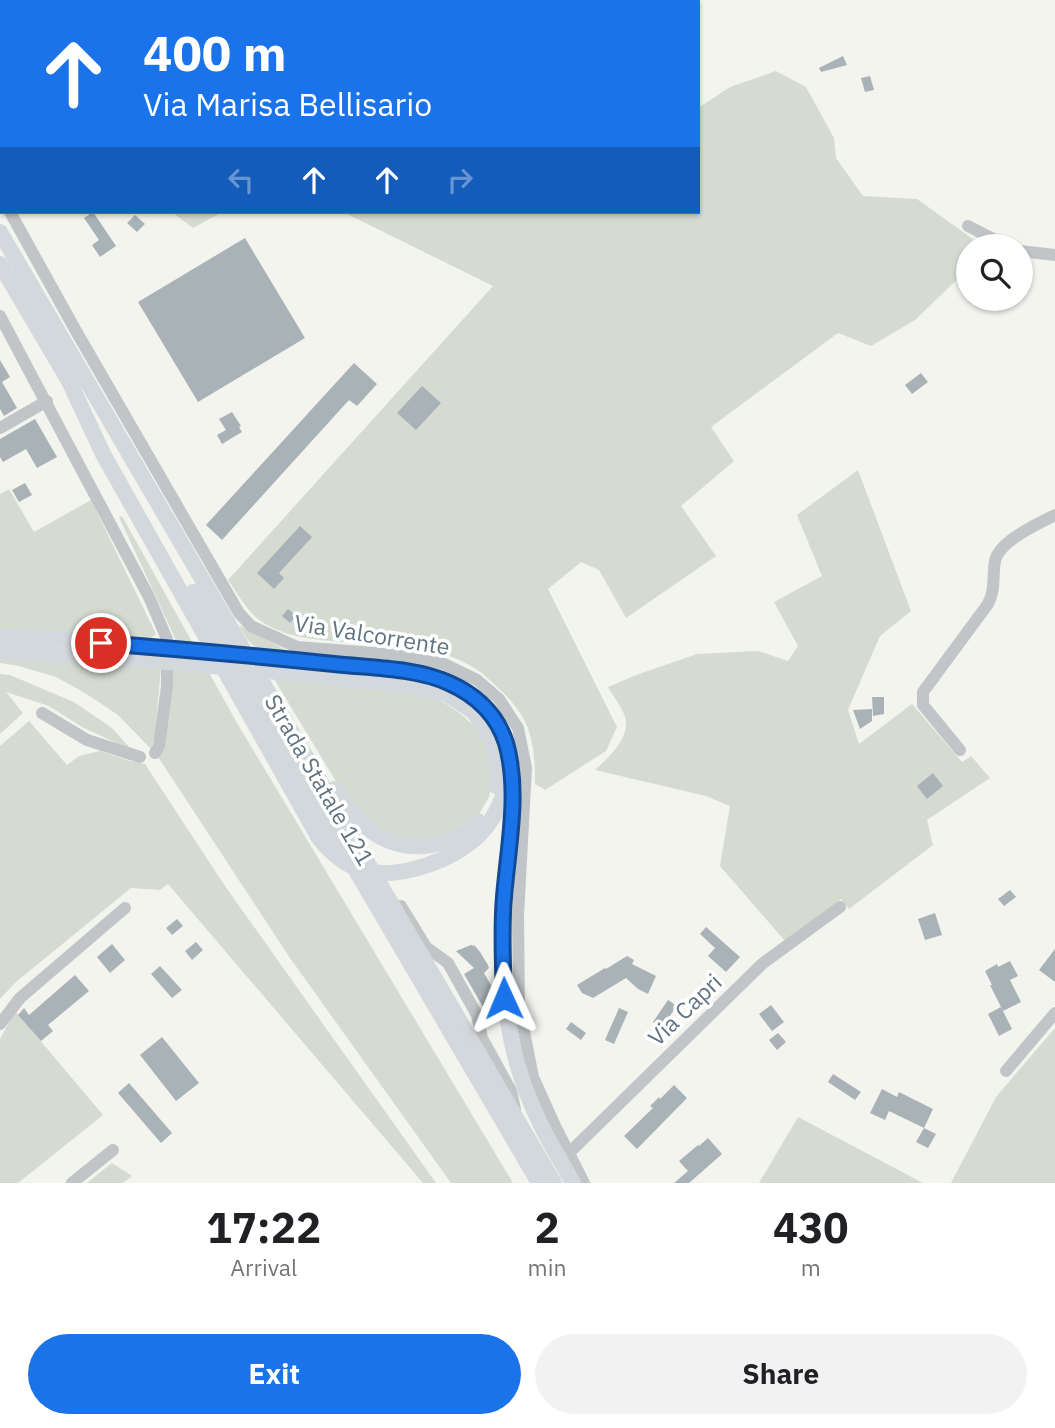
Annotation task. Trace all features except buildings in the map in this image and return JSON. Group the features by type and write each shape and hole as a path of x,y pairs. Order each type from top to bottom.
{"main road":[{"name":"Strada Statale 121","path":"0,233 554,1183"},
{"name":"Strada Statale 121","path":"0,264 539,1183"},
{"path":"69,381 103,454 251,720 327,849 361,870 373,873 409,870 431,863 462,848 479,835 498,809 510,763"},
{"path":"0,637 29,637 147,654 268,671 415,687 447,694 474,712 490,738 498,768 495,796 484,816 467,832 426,847 405,846 373,832 353,814 334,788 271,681 242,647"},
{"path":"0,651 259,657 385,669 430,676 449,683 469,694 491,713 506,743 510,763 512,803 502,943 507,1026 525,1089 541,1126 573,1183"}],"street":[{"name":"Via Valcorrente","path":"11,214 239,613 251,626 297,648 388,654 444,664 477,680 499,699 518,728 526,768 518,916 519,1006 533,1077 584,1183"},
{"path":"968,226 984,234"},
{"path":"1033,252 1055,255"},
{"path":"0,316 149,597 167,639 167,687 159,746 155,753"},
{"path":"0,428 47,401"},
{"path":"960,750 923,705 923,692 994,593 997,554 1017,537 1055,515"},
{"path":"42,713 87,740 140,757"},
{"name":"Via Capri","path":"569,1153 762,964 840,907"},
{"path":"0,1024 20,998 125,908"},
{"path":"1006,1071 1055,1013"},
{"path":"72,1183 113,1150"}],"shaded area":[{"path":"776,71 806,87 834,138 836,158 863,196 917,199 966,234 956,234 956,281 915,320 871,346 838,333 711,427 734,461 681,506 716,556 626,618 599,570 581,562 548,589 617,727 606,751 545,790 535,784 532,743 524,720 509,699 483,674 449,656 431,651 314,639 279,631 252,614 228,580 493,286 347,214 700,214 700,107 730,87"},
{"path":"175,214 218,214 193,228"},
{"path":"858,470 911,611 880,636 848,710 859,744 912,704 962,762 971,756 990,778 927,820 933,845 849,909 841,899 785,941 720,866 730,806 706,796 595,770 617,747 625,732 625,717 608,687 697,654 758,651 788,661 798,646 774,602 822,576 797,515"},
{"path":"9,489 34,532 91,500 156,634 149,639 0,631 0,494"},
{"path":"122,516 237,723 513,1183 451,1183 290,958 158,757 173,668 175,638 119,517"},
{"path":"239,625 288,651 258,648 249,641"},
{"path":"0,656 161,667 155,736 151,749 118,715 85,693 56,677 0,663"},
{"path":"0,674 10,675 74,702 112,728 131,749 82,727 49,706 6,692 23,713 0,734"},
{"path":"274,679 415,693 442,701 475,727 486,743 492,782 489,797 479,814 435,840 402,839 373,825 340,788"},
{"path":"29,721 67,765 79,756 100,751 145,764 225,886 436,1183 423,1183 168,884 160,890 131,888 16,982 0,999 0,746"},
{"path":"17,1013 103,1115 18,1183 0,1183 0,1039 13,1015"},
{"path":"1055,1028 1055,1183 951,1183 996,1097"},
{"path":"798,1117 923,1183 759,1183"},
{"path":"112,1163 132,1176 123,1183 87,1183"}],"route":[{"path":"101,643 385,669 430,676 469,694 482,705 491,713 499,727 510,763 512,803 502,943 504,998"}]}
